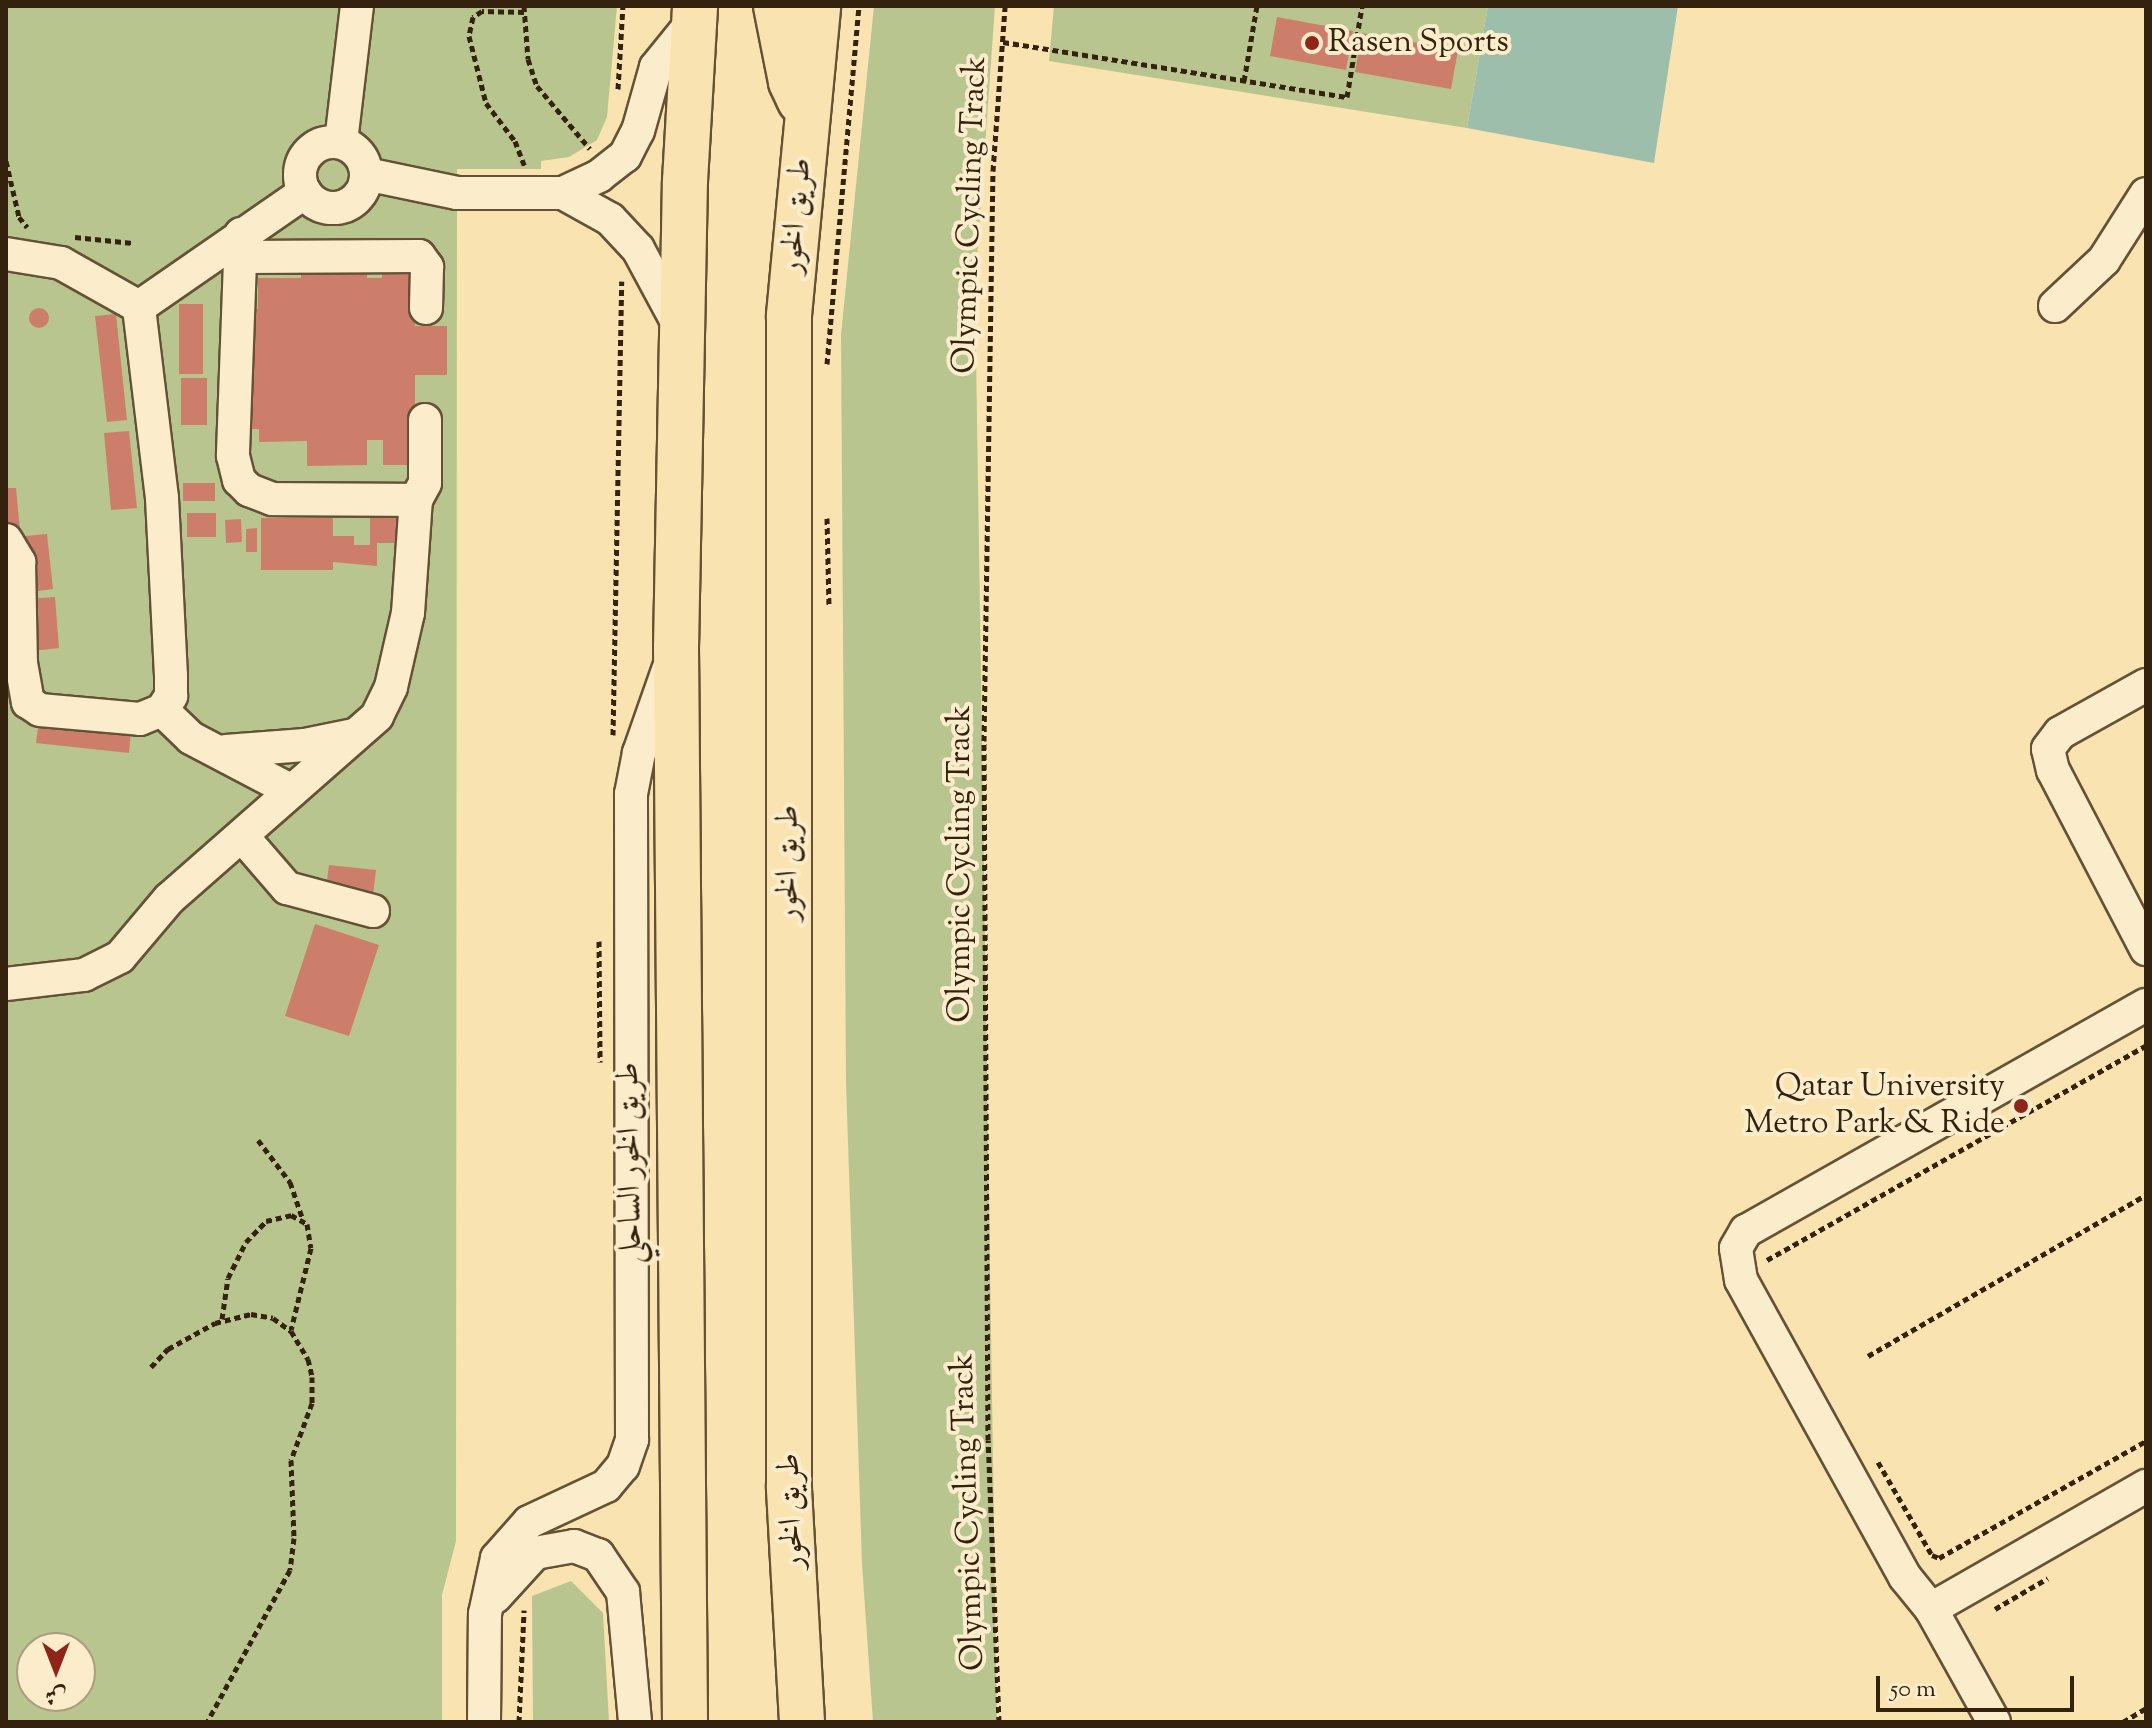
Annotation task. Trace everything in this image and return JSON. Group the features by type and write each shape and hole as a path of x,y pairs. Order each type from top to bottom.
{"highway":[{"path":"776,6 791,82 807,114"},
{"name":"طريق الخور","path":"802,1722 789,1488 789,315 818,6"},
{"path":"685,1722 676,648 680,327 695,12"}],"street":[{"path":"341,142 357,6"},
{"path":"366,174 457,193 526,194 563,193 599,176 625,156 638,131 656,67 695,12"},
{"path":"341,142 361,157 366,174 362,192 338,208 319,205 305,192 300,173 306,155 321,144 341,142"},
{"path":"139,307 242,245 305,192"},
{"path":"563,193 610,219 638,249 680,327"},
{"path":"2055,306 2104,260 2146,194"},
{"path":"242,245 419,256 427,267 426,308"},
{"path":"242,245 233,456 239,480 249,490 272,499 416,500"},
{"path":"6,254 61,263 139,307"},
{"path":"6,540 19,562 13,653 17,699 40,710 140,719 162,710 171,696 171,676 162,498 139,307"},
{"path":"6,984 103,969 120,957 169,899 361,733 391,687 403,646 416,500 425,483 425,420"},
{"name":"طريق الخور الساحلي","path":"484,1722 485,1614 492,1571 505,1547 529,1522 606,1486 623,1466 632,1440 631,794 639,753 676,648"},
{"path":"2146,685 2060,733 2048,749 2053,770 2146,949"},
{"path":"162,710 191,738 221,751 292,791"},
{"path":"221,751 305,745 361,733"},
{"path":"242,836 287,888 373,911"},
{"path":"1994,1722 1931,1609 1905,1577 1741,1280 1736,1248 1746,1231 2146,1005"},
{"path":"1931,1609 2146,1486"},
{"path":"485,1614 503,1583 535,1553 561,1546 598,1555 623,1592 635,1722"}],"path":[{"path":"617,99 623,6"},
{"path":"826,368 859,6"},
{"name":"Olympic Cycling Track","path":"999,1722 988,1440 984,726 993,171 1005,6"},
{"path":"1244,81 1257,6"},
{"path":"1003,42 1347,97 1362,6"},
{"path":"526,194 521,152 486,103 469,36 473,17 482,11 524,9 537,86 594,156 601,147"},
{"path":"6,161 19,217 31,230"},
{"path":"70,236 133,243"},
{"path":"611,752 620,495 621,266"},
{"path":"827,510 829,605"},
{"path":"600,933 600,1066"},
{"path":"1766,1270 1764,1262 1770,1258 2146,1046"},
{"path":"258,1140 293,1187 303,1220 311,1230 311,1248 291,1331"},
{"path":"1868,1356 2146,1195"},
{"path":"222,1320 228,1278 255,1231 280,1216 303,1220"},
{"path":"151,1367 168,1349 222,1320 243,1314 269,1316 291,1331 308,1359 313,1396 291,1460 294,1538 290,1570 207,1722"},
{"path":"1877,1460 1932,1555 1939,1558 2146,1441"},
{"path":"519,1722 523,1611 529,1597"},
{"path":"1987,1612 2009,1602"},
{"path":"2123,1722 2146,1708"}],"green space":[{"path":"6,6 617,6 607,117 597,140 569,157 541,161 541,169 457,169 456,1541 442,1595 442,1722 6,1722"},
{"path":"874,6 995,6 975,287 997,1722 873,1722 862,1564 846,1082 841,335"},
{"path":"1054,6 1488,6 1467,128 1049,61"},
{"path":"571,1581 603,1613 609,1722 533,1722 532,1596"}],"shaded area":[{"path":"1488,6 1678,6 1654,163 1467,128"}],"building":[{"name":"Rasen Sports","path":"1277,17 1353,31 1346,70 1270,56"},
{"path":"1362,33 1458,50 1451,89 1355,72"},
{"path":"301,267 367,267 367,278 382,278 382,267 414,267 415,326 447,326 447,375 415,375 415,465 383,465 383,440 367,440 367,465 307,466 307,441 259,442 259,429 250,429 249,309 258,309 258,278 301,278"},
{"path":"179,304 203,304 203,374 179,374"},
{"path":"39,308 46,311 49,318 46,325 39,328 32,325 29,318 32,311"},
{"path":"116,314 127,420 107,422 95,316"},
{"path":"181,378 207,378 207,425 181,425"},
{"path":"129,431 137,508 111,510 104,433"},
{"path":"183,483 215,483 215,501 183,501"},
{"path":"6,488 16,488 20,531 6,532"},
{"path":"187,513 216,513 216,537 187,537"},
{"path":"370,517 397,517 397,543 377,543 377,566 333,562 333,570 261,570 261,518 333,518 333,536 354,536 354,545 370,545"},
{"path":"241,519 242,542 226,543 225,520"},
{"path":"257,528 257,552 246,552 246,529"},
{"path":"47,534 53,589 31,592 25,536"},
{"path":"55,597 59,648 32,651 28,599"},
{"path":"39,720 131,731 129,753 36,743"},
{"path":"329,865 376,870 373,895 326,889"},
{"path":"315,924 379,945 349,1036 285,1016"}],"place":[{"name":"Rasen Sports","path":"1312,43"},
{"name":"Qatar University Metro Park & Ride","path":"2021,1106"}]}
